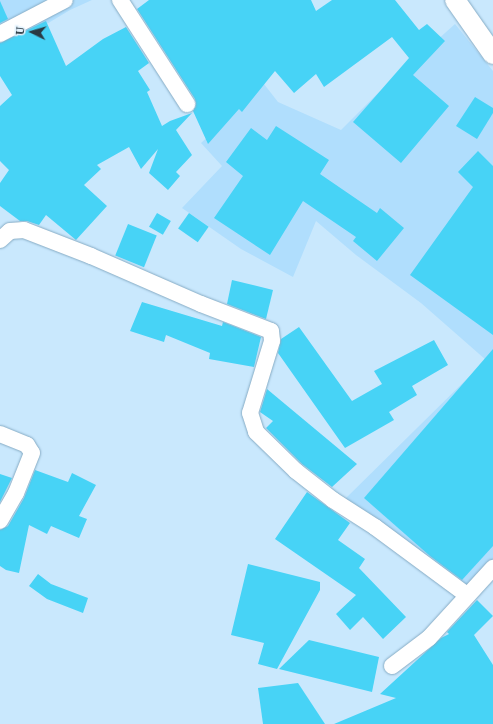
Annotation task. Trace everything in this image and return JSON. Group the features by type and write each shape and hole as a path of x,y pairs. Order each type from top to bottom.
{"street":[{"path":"0,34 65,0"},
{"path":"120,0 187,104"},
{"path":"455,0 493,54"},
{"path":"0,240 10,231 24,230 91,256 202,304 272,331 272,341 250,413 256,432 296,471 333,500 375,528 467,595"},
{"path":"0,434 27,445 32,453 16,493 0,521"},
{"path":"392,666 429,638 493,568"}],"shaded area":[{"path":"0,0 92,0 70,10 0,52"},
{"path":"455,24 493,71 493,567 467,595 345,499 486,360 421,303 356,255 316,221 293,277 241,249 182,208 222,166 201,143 233,114 253,70 278,102 341,130 376,95"}],"building":[{"path":"149,0 311,0 316,11 332,0 395,0 419,30 427,24 445,41 413,75 449,106 401,163 353,122 409,58 392,37 324,87 316,74 294,93 275,71 242,112 239,109 208,144 193,111 196,104 195,99 137,9"},
{"path":"0,1 8,19 0,23"},
{"path":"46,21 66,66 103,39 126,27 149,63 138,71 150,90 147,92 162,126 170,121 192,113 176,130 192,155 176,172 180,176 168,190 149,173 158,149 141,169 129,147 97,165 101,169 84,185 107,206 76,240 46,215 39,225 27,221 20,221 0,206 0,183 9,170 0,161 0,106 12,95 0,76 0,43"},
{"path":"475,97 493,108 493,113 477,139 456,126"},
{"path":"276,126 329,160 320,174 377,213 380,208 404,228 377,261 353,241 356,237 303,201 270,255 214,218 243,176 226,162 251,128 267,140"},
{"path":"478,151 493,166 493,335 410,275 473,187 458,172"},
{"path":"157,213 171,221 163,235 149,227"},
{"path":"189,213 209,227 198,242 178,229"},
{"path":"128,224 157,236 144,267 115,256"},
{"path":"232,280 273,290 266,319 227,304"},
{"path":"142,302 222,326 223,322 261,337 254,367 209,359 210,353 166,335 164,342 130,331"},
{"path":"299,327 352,401 382,384 374,371 434,340 448,365 412,386 417,395 389,412 394,420 345,448 278,353 281,339"},
{"path":"493,349 493,546 462,580 430,556 364,498"},
{"path":"267,389 357,464 332,487 302,464 266,428 273,421 260,412"},
{"path":"35,470 68,482 72,473 96,485 79,516 87,519 79,538 51,526 47,534 29,525 19,573 6,570 0,566 0,530 8,526 24,498"},
{"path":"0,474 12,478 0,502"},
{"path":"307,492 350,523 338,540 365,559 359,568 406,617 383,639 363,617 350,630 336,614 356,595 275,539"},
{"path":"248,564 320,582 320,590 277,669 258,664 264,643 231,635"},
{"path":"38,574 51,584 88,598 83,613 47,599 29,586"},
{"path":"477,600 493,616 474,635 493,665 493,724 334,724 396,698 380,694 441,638 449,634 447,632"},
{"path":"309,640 379,657 372,692 279,669"},
{"path":"298,683 325,724 263,724 258,688"}]}
